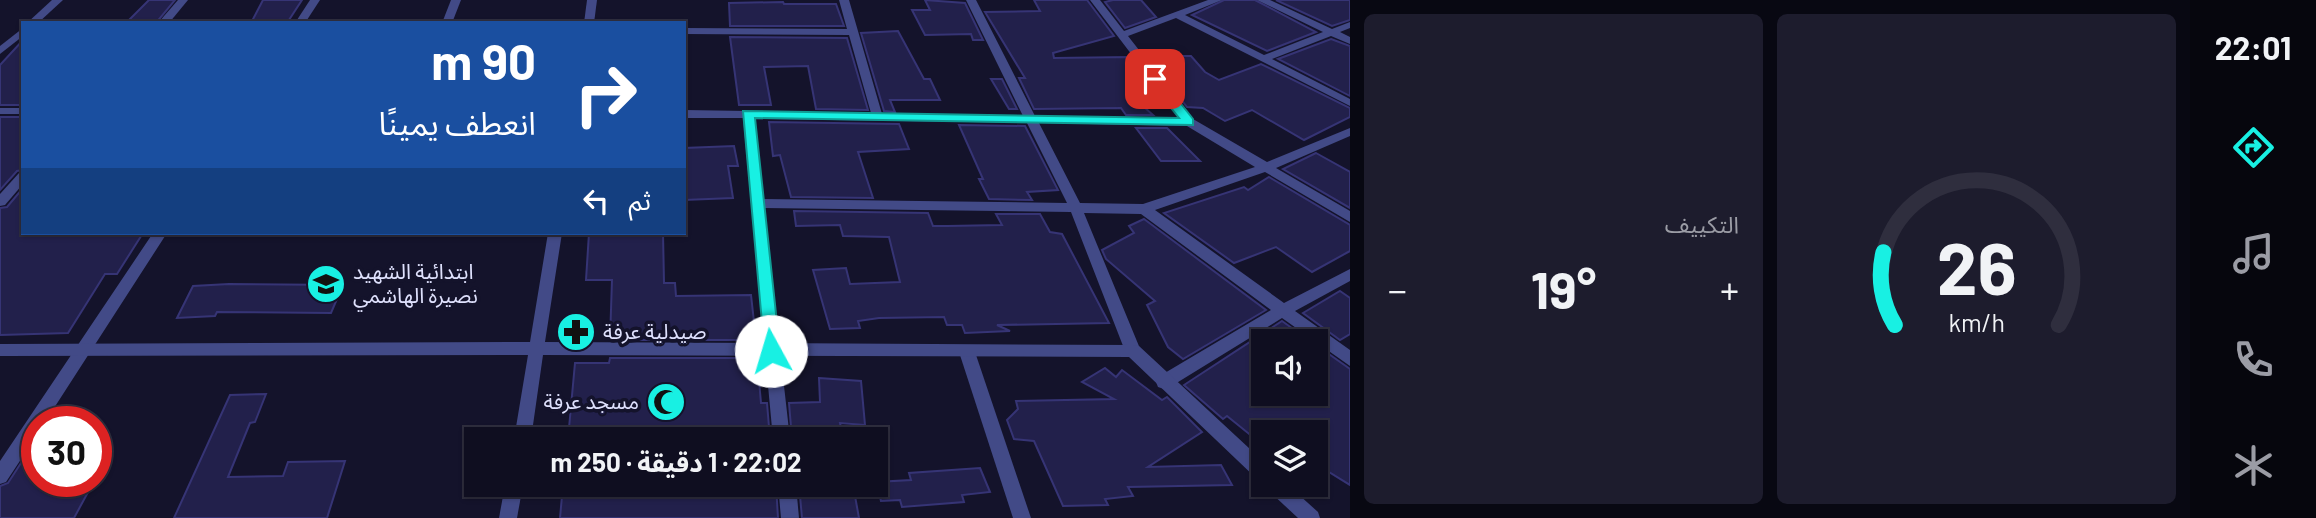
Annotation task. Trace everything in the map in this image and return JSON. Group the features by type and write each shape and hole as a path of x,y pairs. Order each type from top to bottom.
{"street":[{"path":"34,21 58,0"},
{"path":"165,21 183,0"},
{"path":"301,21 315,0"},
{"path":"448,21 456,0"},
{"path":"589,21 592,0"},
{"path":"844,0 877,115"},
{"path":"971,0 1075,206 1133,351 1251,462"},
{"path":"1095,0 1189,122 1350,217"},
{"path":"1121,35 1217,0"},
{"path":"1262,0 1350,41"},
{"path":"1177,15 1350,103"},
{"path":"1263,58 1350,25"},
{"path":"686,31 853,32"},
{"path":"0,51 21,33"},
{"path":"0,111 21,111"},
{"path":"686,114 1032,117 1189,122"},
{"path":"748,114 780,427"},
{"path":"756,203 1144,209 1267,167 1350,132"},
{"path":"0,202 21,178"},
{"path":"1144,209 1350,359"},
{"path":"0,476 159,235"},
{"path":"524,427 555,235"},
{"path":"1164,382 1283,310 1350,274"},
{"path":"0,351 1133,351"},
{"path":"967,352 1022,518"},
{"path":"508,518 512,497"},
{"path":"788,497 790,518"},
{"path":"1288,497 1311,518"}],"building":[{"path":"149,0 175,0 158,21 128,21"},
{"path":"263,0 302,0 288,21 252,21"},
{"path":"925,0 965,3 983,40 973,40 971,34 925,35 912,10 930,10"},
{"path":"1034,0 1087,0 1114,36 1053,53 1054,58 1130,57 1169,107 1144,107 1153,115 1126,115 1121,108 1034,109 1019,78 1025,78 985,12 1040,11"},
{"path":"1141,0 1156,17 1125,28 1105,2"},
{"path":"1224,0 1255,0 1316,32 1267,51 1192,15"},
{"path":"1276,0 1350,0 1350,20 1332,26"},
{"path":"729,3 836,4 844,26 730,26"},
{"path":"898,31 924,79 930,79 940,100 890,100 895,112 884,111 861,33"},
{"path":"730,37 847,38 868,110 816,109 808,66 764,67 771,105 739,105"},
{"path":"1331,39 1350,46 1350,96 1278,59"},
{"path":"21,42 21,105 0,105 0,65"},
{"path":"1147,56 1191,56 1205,72 1219,80 1261,64 1350,108 1350,117 1304,140 1252,110 1225,121 1203,108 1187,107"},
{"path":"991,79 1002,79 1017,109 1009,109"},
{"path":"0,117 21,117 21,170 17,171 0,190"},
{"path":"769,122 899,124 909,149 858,152 873,198 791,197 780,155 773,156"},
{"path":"959,125 1025,126 1058,190 1027,192 1032,200 989,199"},
{"path":"1136,128 1167,128 1200,161 1161,161"},
{"path":"734,146 738,166 728,166 733,198 686,200 686,148"},
{"path":"1316,153 1350,172 1350,208 1283,169"},
{"path":"1269,177 1350,225 1350,251 1312,272 1276,247 1234,263 1164,213 1244,187 1248,190"},
{"path":"21,190 21,235 142,235 117,274 105,274 68,333 0,335 0,208 7,207"},
{"path":"794,211 928,213 933,226 1002,225 996,214 1040,214 1050,232 1062,234 1109,323 997,325 1010,331 965,333 962,325 947,325 944,317 879,318 858,321 860,328 830,329 813,270 846,268 850,284 900,282 889,237 843,236 840,225 796,226"},
{"path":"1144,219 1266,310 1183,359 1168,347 1147,305 1155,301 1106,259 1102,250 1134,233 1129,226"},
{"path":"589,235 663,235 664,283 675,283 676,296 751,295 756,340 610,340 612,280 586,280"},
{"path":"343,285 331,313 217,312 215,316 177,318 193,286"},
{"path":"1340,291 1350,298 1350,334 1340,340 1303,313"},
{"path":"1282,321 1293,329 1270,329"},
{"path":"1251,341 1251,406 1328,406 1328,353 1350,369 1350,485 1328,471 1328,420 1251,420 1251,435 1227,416 1223,419 1184,385"},
{"name":"مسجد عرفة","path":"610,358 757,358 761,403 767,403 769,427 569,427 575,363 609,363"},
{"path":"1105,368 1116,377 1122,370 1162,400 1167,397 1202,432 1148,467 1221,465 1232,485 1128,487 1133,496 1105,499 1108,505 1063,506 1034,441 1014,439 1007,420 1018,409 1016,401 1114,399 1082,382"},
{"path":"819,378 861,381 865,425 840,423 841,427 791,427 789,403 820,402"},
{"path":"266,394 255,422 250,423 228,477 283,476 288,462 345,461 327,518 174,518 230,395"},
{"path":"21,463 21,497 85,497 74,518 0,518 0,486 8,483"},
{"path":"980,468 990,492 962,495 964,502 902,507 900,500 881,501 880,497 888,497 888,481 911,480 909,473"},
{"path":"562,497 777,497 778,518 560,518"},
{"path":"800,497 855,497 859,518 802,518"}],"place":[{"name":"ابتدائية الشهيد نصيرة الهاشمي","path":"326,284"},
{"name":"صيدلية عرفة","path":"576,332"},
{"name":"مسجد عرفة","path":"666,402"}],"route":[{"path":"771,351 748,114 1032,117 1189,122 1155,79"}]}
